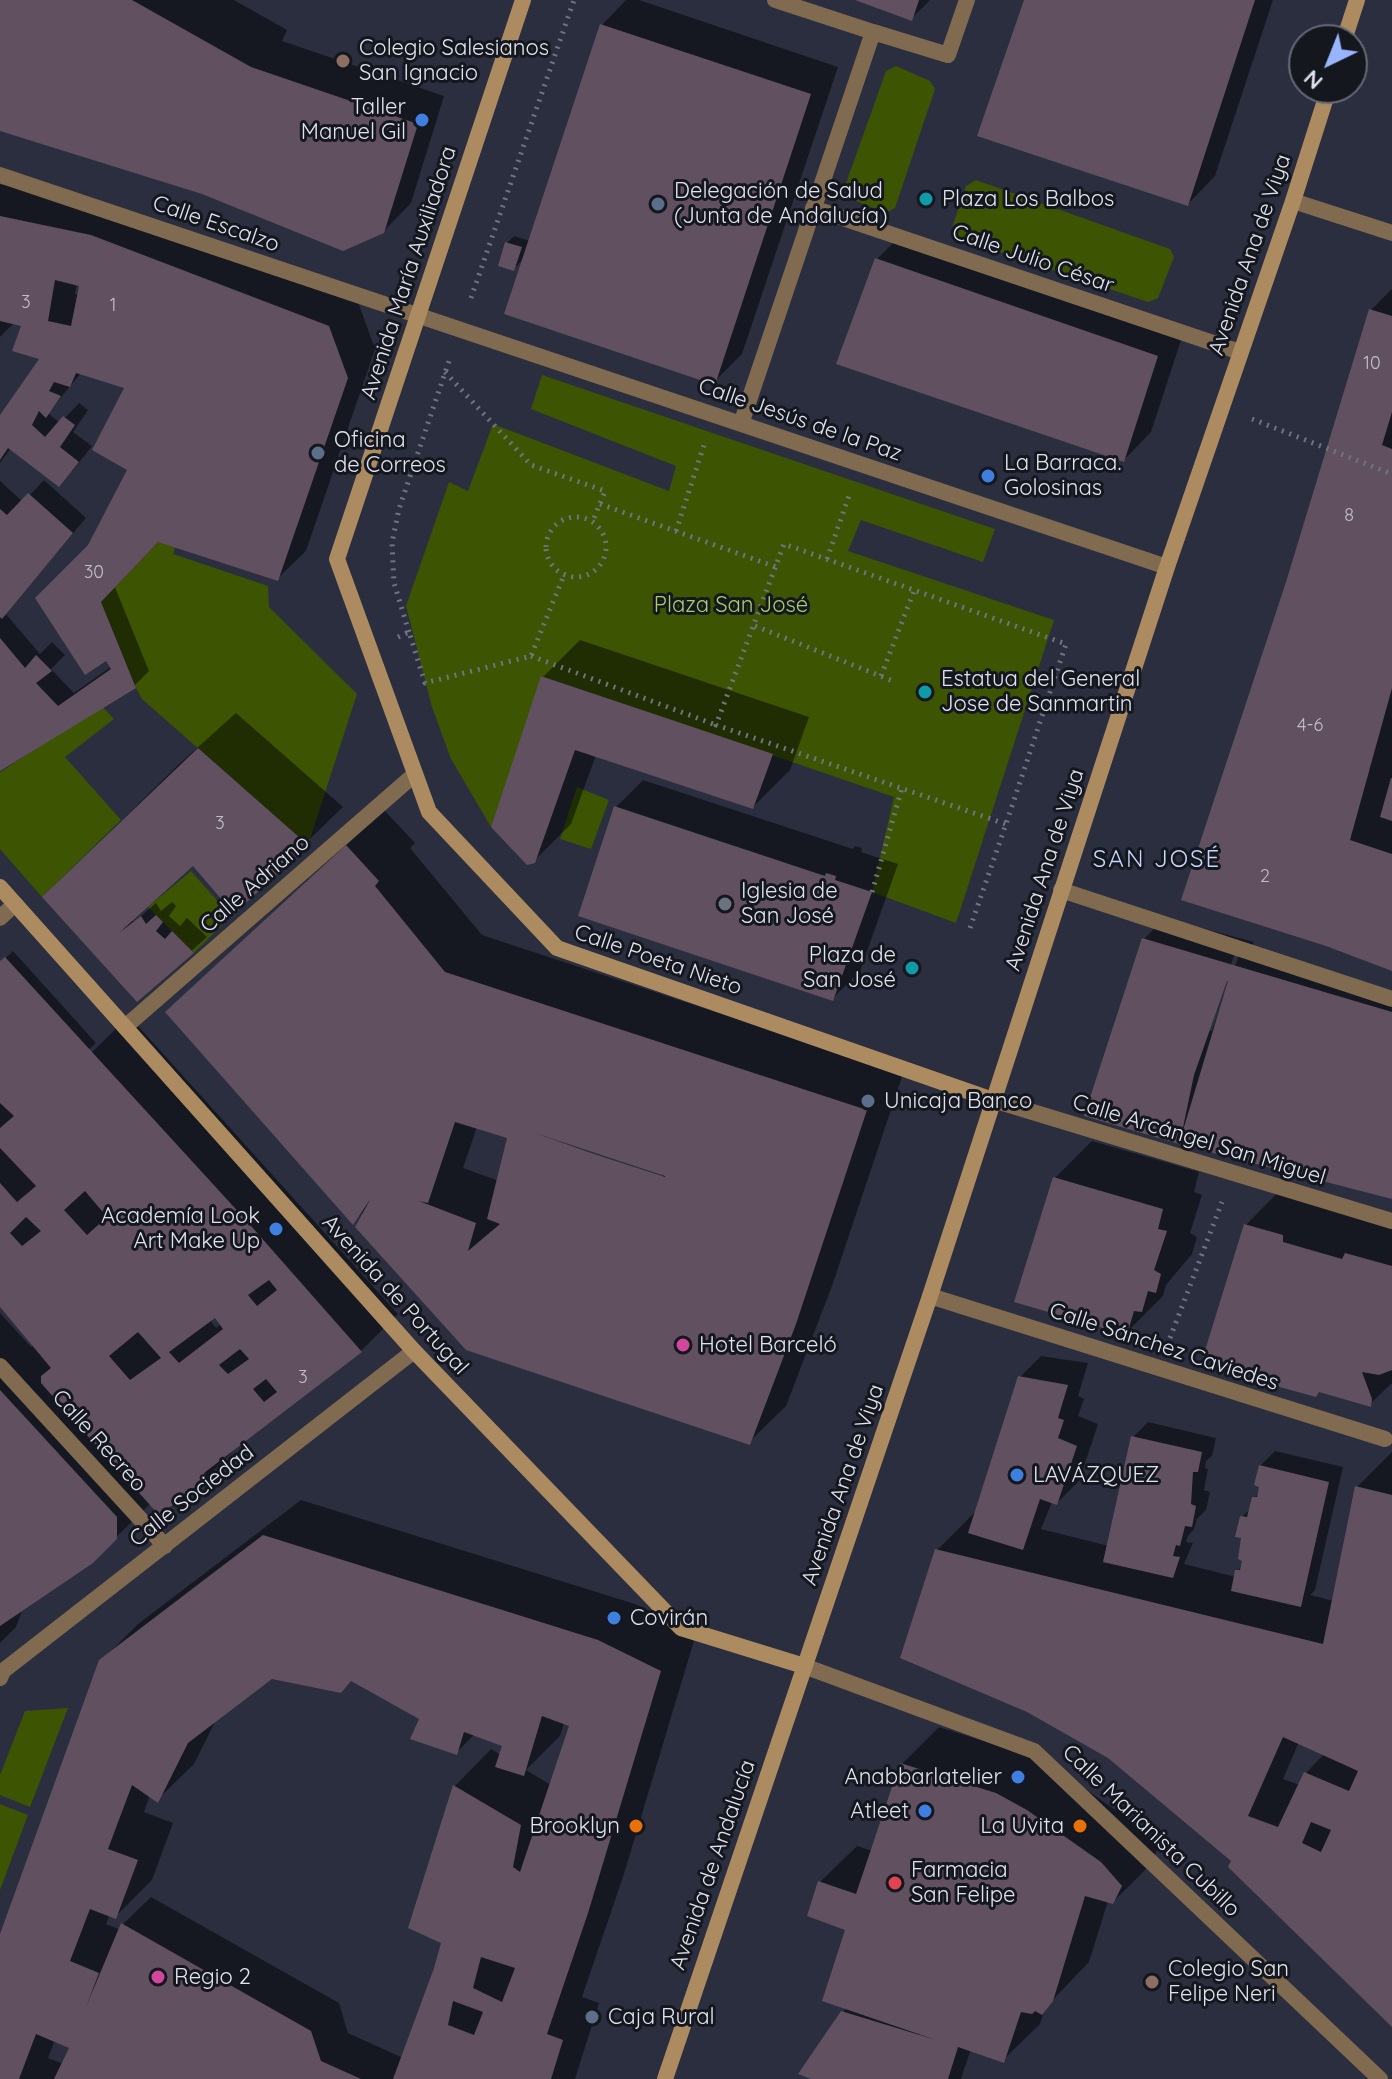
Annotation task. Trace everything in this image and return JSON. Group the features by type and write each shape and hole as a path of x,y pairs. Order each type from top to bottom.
{"street":[{"name":"Avenida María Auxiliadora","path":"337,559 523,0"},
{"path":"775,0 948,55 967,0"},
{"path":"1349,24 1357,0"},
{"path":"741,424 873,32"},
{"name":"Avenida Ana de Viya","path":"804,1666 930,1296 1167,567 1324,104"},
{"name":"Calle Escalzo","path":"0,175 418,315"},
{"path":"1293,201 1392,233"},
{"name":"Calle Julio César","path":"813,208 1240,352"},
{"name":"Calle Jesús de la Paz","path":"418,315 1167,567"},
{"name":"Calle Poeta Nieto","path":"337,559 429,812 557,948 993,1100"},
{"name":"Calle Adriano","path":"125,1027 415,774"},
{"name":"Avenida de Portugal","path":"0,887 414,1351 681,1628 804,1666"},
{"path":"1061,890 1392,999"},
{"path":"0,918 15,904"},
{"name":"Calle Arcángel San Miguel","path":"993,1100 1392,1221"},
{"name":"Calle Sánchez Caviedes","path":"930,1296 1385,1439"},
{"name":"Calle Sociedad","path":"0,1678 3,1671 414,1351"},
{"name":"Calle Recreo","path":"0,1366 165,1546"},
{"name":"Avenida de Andalucía","path":"665,2079 804,1666"},
{"name":"Calle Marianista Cubillo","path":"804,1666 1034,1751 1380,2079"}],"path":[{"path":"445,372 531,465 605,491 593,521"},
{"path":"1221,408 1392,474"},
{"path":"676,531 709,432"},
{"path":"827,559 854,481"},
{"path":"599,504 776,567"},
{"path":"573,517 593,521 605,537 604,558 591,574 564,575 555,569 546,553 548,533 562,520 573,517"},
{"path":"716,725 784,544 1066,644 970,928"},
{"path":"531,656 564,575"},
{"path":"881,676 914,590"},
{"path":"755,626 893,681"},
{"path":"369,648 409,632 425,683 531,656 716,725 1006,824"},
{"path":"872,892 902,788"},
{"path":"1158,1369 1233,1173"}],"green space":[{"path":"896,66 930,81 935,89 895,208 885,213 849,198 845,186 886,71"},
{"path":"976,180 1170,249 1174,257 1158,298 1148,302 960,239 952,228 966,186"},
{"name":"Plaza San José","path":"542,375 995,529 983,562 861,520 848,551 1054,620 956,923 872,892 894,797 542,676 491,827 451,759 432,707 406,606 449,482 468,491 493,424 669,491 676,466 531,409"},
{"path":"158,542 175,547 173,554 268,586 269,607 357,694 308,845 142,699 136,688 101,602"},
{"path":"102,706 114,719 65,757 121,820 42,897 0,849 0,772"},
{"path":"577,787 609,800 591,849 560,839"},
{"path":"191,871 231,916 194,953 148,907"},
{"path":"68,1708 30,1807 0,1795 0,1775 25,1711"},
{"path":"0,1804 28,1815 0,1890"}],"building":[{"path":"0,0 132,0 251,67 418,124 384,233 343,251 202,194 0,131"},
{"path":"855,0 919,0 912,21"},
{"path":"1024,0 1255,0 1188,206 977,136"},
{"name":"Delegación de Salud (Junta de Andalucía)","path":"600,24 811,94 715,385 504,314"},
{"path":"0,216 91,235 329,326 348,378 278,581 158,542 101,602 136,688 0,771 0,638 25,668 36,655 52,671 36,683 58,706 111,669 106,661 85,675 35,598 88,545 127,470 92,450 124,388 76,373 70,387 54,382 49,391 61,396 46,418 39,411 32,425 45,437 63,416 75,425 60,447 79,462 59,487 8,448 0,460 0,415 39,359 12,351 21,326 0,321","holes":["55,280 79,286 71,326 48,321"]},
{"path":"505,242 522,247 514,271 498,266"},
{"path":"875,258 1158,356 1124,462 836,364"},
{"path":"1369,309 1392,316 1392,412 1382,445 1392,449 1392,688 1350,840 1392,854 1392,971 1326,946 1181,900 1286,582"},
{"path":"28,493 73,533 2,619 0,509 7,515"},
{"path":"541,676 773,754 753,809 575,750 535,863 527,865 491,827"},
{"path":"198,748 308,845 234,914 193,866 119,933 141,916 146,924 156,915 163,922 156,931 165,939 172,931 194,953 137,1002 42,897"},
{"path":"1392,778 1392,821 1380,817"},
{"name":"Iglesia de San José","path":"614,806 825,876 826,873 836,876 835,880 872,892 833,1001 578,916"},
{"path":"346,845 379,881 375,886 445,972 867,1110 796,1324 750,1445 466,1350 355,1227 371,1198 353,1225 165,1012","holes":["455,1122 507,1138 487,1219 500,1224 468,1251 476,1223 419,1201 428,1203","535,1133 665,1176 665,1177 591,1153"]},
{"path":"1142,938 1392,1012 1392,1199 1084,1116","holes":["1228,981 1181,1137 1194,1075"]},
{"path":"5,957 362,1352 204,1473 208,1479 159,1515 78,1425 79,1417 69,1415 41,1383 41,1376 51,1368 0,1307 0,1183 17,1202 36,1186 0,1148 0,1128 14,1116 0,1103 0,961","holes":["85,1191 107,1217 87,1235 64,1210","26,1217 41,1231 22,1246 10,1233","269,1280 277,1290 257,1306 248,1295","215,1318 223,1329 179,1363 169,1352","138,1332 161,1358 130,1380 109,1356","240,1349 249,1359 228,1374 219,1365","266,1379 277,1392 264,1402 253,1389"]},
{"path":"1053,1177 1163,1209 1158,1229 1167,1231 1154,1270 1161,1274 1156,1293 1148,1291 1142,1312 1134,1311 1127,1335 1014,1302"},
{"path":"1244,1224 1283,1235 1283,1242 1342,1259 1345,1253 1392,1266 1392,1370 1379,1375 1362,1372 1372,1399 1371,1407 1319,1392 1316,1397 1265,1383 1267,1376 1203,1357"},
{"path":"1018,1376 1068,1385 1058,1418 1064,1420 1058,1438 1077,1446 1057,1505 1040,1499 1023,1550 968,1533"},
{"path":"0,1390 117,1517 117,1539 93,1563 0,1626"},
{"path":"1131,1436 1202,1452 1198,1472 1193,1472 1191,1504 1196,1506 1192,1527 1185,1526 1180,1546 1176,1545 1173,1556 1180,1557 1173,1578 1103,1562"},
{"path":"1259,1465 1329,1482 1301,1607 1231,1591 1235,1570 1240,1570 1242,1561 1238,1559 1241,1538 1235,1537 1240,1516 1247,1517 1252,1497 1257,1497 1259,1487 1254,1485"},
{"path":"1355,1486 1392,1495 1392,2027 1228,1867 1231,1861 1108,1758 1027,1712 900,1658 935,1549 1323,1644","holes":["1283,1737 1358,1771 1349,1791 1304,1772 1278,1827 1248,1816","1311,1822 1331,1830 1321,1852 1302,1843"]},
{"path":"263,1535 598,1640 661,1671 588,1913 547,2034 563,2040 551,2079 393,2079 441,1943 408,1928 453,1785 521,1825 513,1867 520,1872 569,1726 542,1716 524,1776 495,1767 502,1746 464,1732 457,1755 410,1739 419,1719 351,1681 341,1693 272,1679 188,1743 158,1803 132,1785 108,1849 138,1860 116,1919 90,1909 70,1961 99,1973 86,2007 121,1923 311,2031 321,2061 361,2079 54,2079 69,2048 36,2034 19,2079 0,2079 0,1934 99,1660","holes":["481,1957 515,1968 502,2002 473,1988","453,2001 483,2012 474,2035 448,2025"]},
{"path":"900,1763 996,1793 1027,1810 1101,1862 1122,1886 1113,1904 1085,1896 1053,2001 1042,2015 1035,2011 1032,2014 1021,2012 1004,2063 958,2047 948,2079 811,2079 798,2074 841,2011 936,2040 822,2001 845,1930 807,1916 818,1881 856,1894"}],"place":[{"name":"Colegio Salesianos San Ignacio","path":"343,61"},
{"name":"Taller Manuel Gil","path":"422,120"},
{"name":"Plaza Los Balbos","path":"926,199"},
{"name":"Delegación de Salud (Junta de Andalucía)","path":"658,204"},
{"name":"Oficina de Correos","path":"318,453"},
{"name":"La Barraca. Golosinas","path":"988,476"},
{"name":"Estatua del General Jose de Sanmartin","path":"925,692"},
{"name":"Iglesia de San José","path":"725,904"},
{"name":"Plaza de San José","path":"912,968"},
{"name":"Unicaja Banco","path":"868,1101"},
{"name":"Academía Look Art Make Up","path":"276,1229"},
{"name":"Hotel Barceló","path":"683,1345"},
{"name":"LAVÁZQUEZ","path":"1017,1475"},
{"name":"Covirán","path":"614,1618"},
{"name":"Anabbarlatelier","path":"1018,1777"},
{"name":"Atleet","path":"925,1811"},
{"name":"Brooklyn","path":"636,1826"},
{"name":"La Uvita","path":"1080,1826"},
{"name":"Farmacia San Felipe","path":"895,1883"},
{"name":"Regio 2","path":"158,1977"},
{"name":"Colegio San Felipe Neri","path":"1152,1982"},
{"name":"Caja Rural","path":"592,2017"}],"district":[{"name":"SAN JOSÉ","path":"1157,860"}]}
